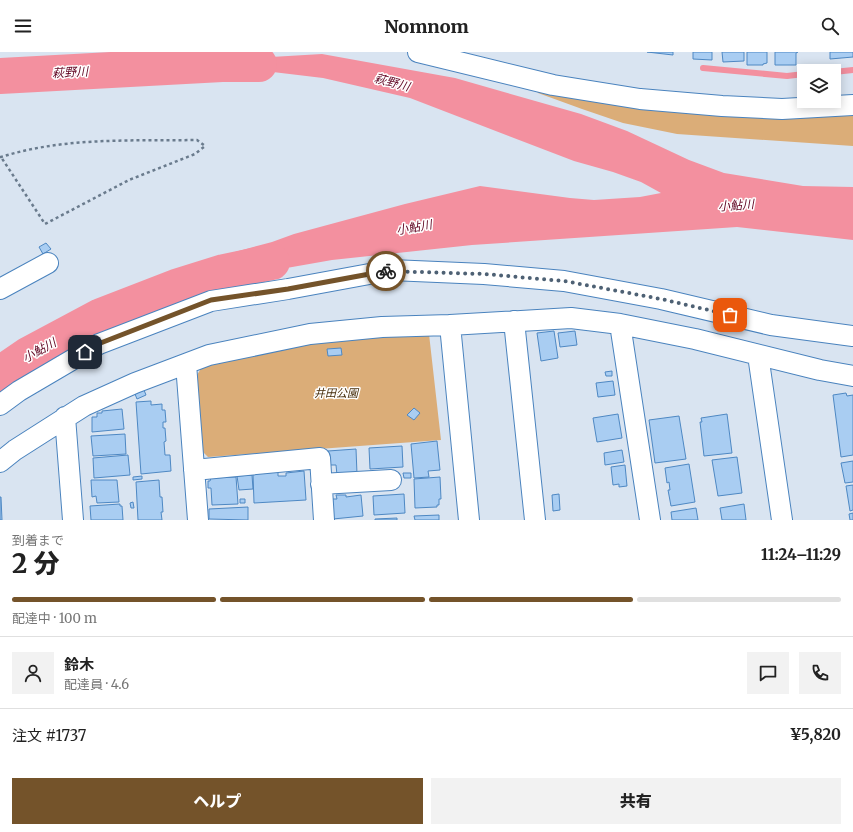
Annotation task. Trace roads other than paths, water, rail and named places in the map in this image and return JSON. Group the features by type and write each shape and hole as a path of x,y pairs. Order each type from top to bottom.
{"street":[{"path":"418,52 553,85 640,99 722,106 782,109 853,105"},
{"path":"0,289 48,263"},
{"path":"0,405 19,391 98,344 211,300 288,289 390,270 484,274 564,281 661,299 771,325 853,336"},
{"path":"0,462 14,450 65,417 84,406 135,383 209,355 310,334 382,327 450,325 572,318 620,324 695,339 820,370 853,376"},
{"path":"514,321 535,520"},
{"path":"620,324 650,520"},
{"path":"450,325 469,520"},
{"path":"771,325 756,355 782,520"},
{"path":"186,364 198,520"},
{"path":"65,417 73,520"},
{"path":"194,470 320,458 324,520"},
{"path":"321,484 391,480"}],"water":[{"path":"322,54 455,78 581,114 627,131 689,160 724,173 803,186 853,187 853,240 737,227 472,245 332,260 242,276 224,272 228,261 235,252 272,242 294,234 405,204 480,186 594,200 640,197 661,193 641,182 574,161 410,98 323,78 190,62"}],"waterway":[{"name":"萩野川","path":"0,76 222,64 259,64"},
{"path":"703,68 787,76 797,75"},
{"path":"841,71 853,70"},
{"name":"小鮎川","path":"0,374 28,355 101,316 176,287 224,272 272,262"}],"park label":[{"name":"井田公園","path":"336,393"}]}
